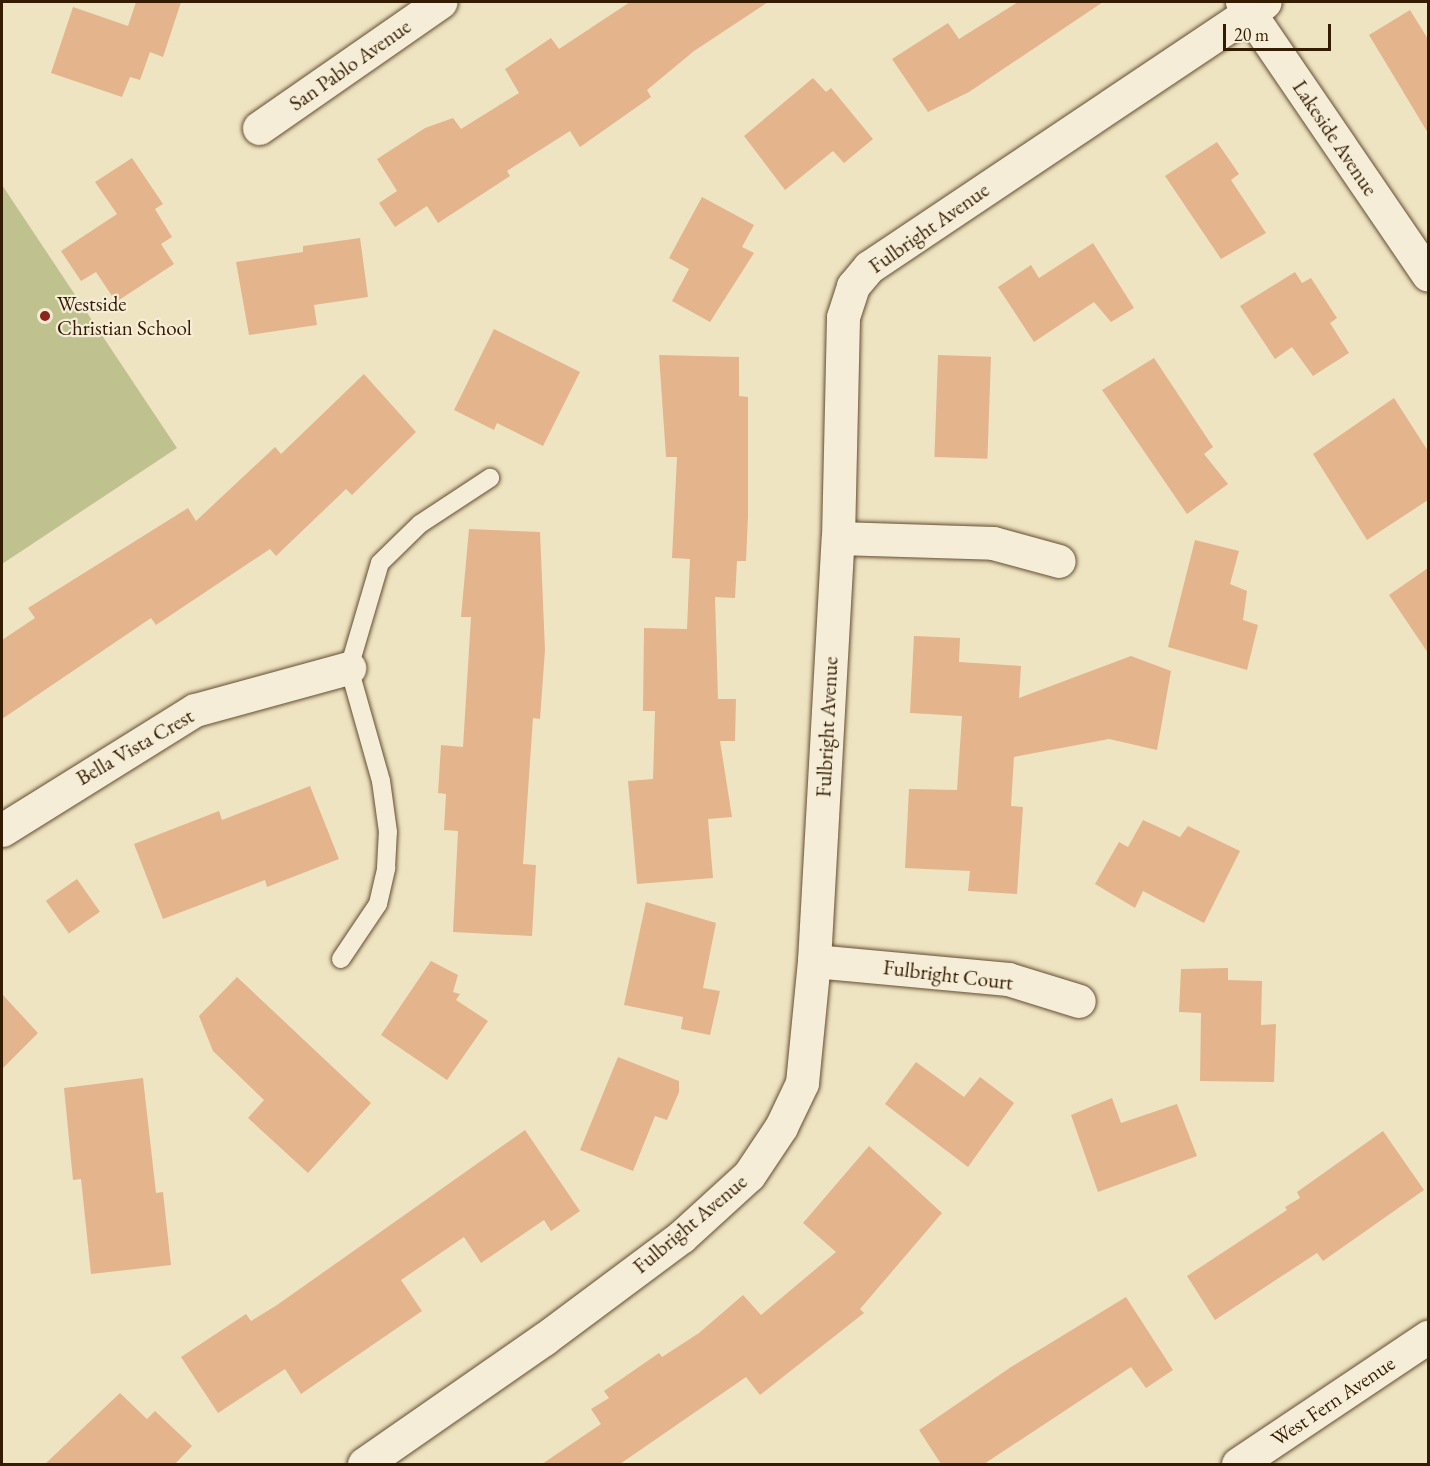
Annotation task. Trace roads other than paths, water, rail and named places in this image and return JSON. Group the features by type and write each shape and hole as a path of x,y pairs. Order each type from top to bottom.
{"street":[{"name":"San Pablo Avenue","path":"259,128 441,2"},
{"name":"Lakeside Avenue","path":"1252,5 1428,275"},
{"name":"Fulbright Avenue","path":"364,1464 544,1339 672,1243 748,1175 781,1127 802,1083 814,961 838,538 843,317 853,286 868,267 1252,5"},
{"path":"838,538 993,543 1059,561"},
{"name":"Bella Vista Crest","path":"2,830 195,710 349,668"},
{"name":"Fulbright Court","path":"814,961 1008,979 1079,1002"},
{"name":"West Fern Avenue","path":"1238,1464 1428,1337"}],"lane":[{"path":"341,959 378,904 386,868 388,832 381,781 349,668 380,562 420,524 490,478"}],"place":[{"name":"Westside Christian School","path":"45,316"}]}
